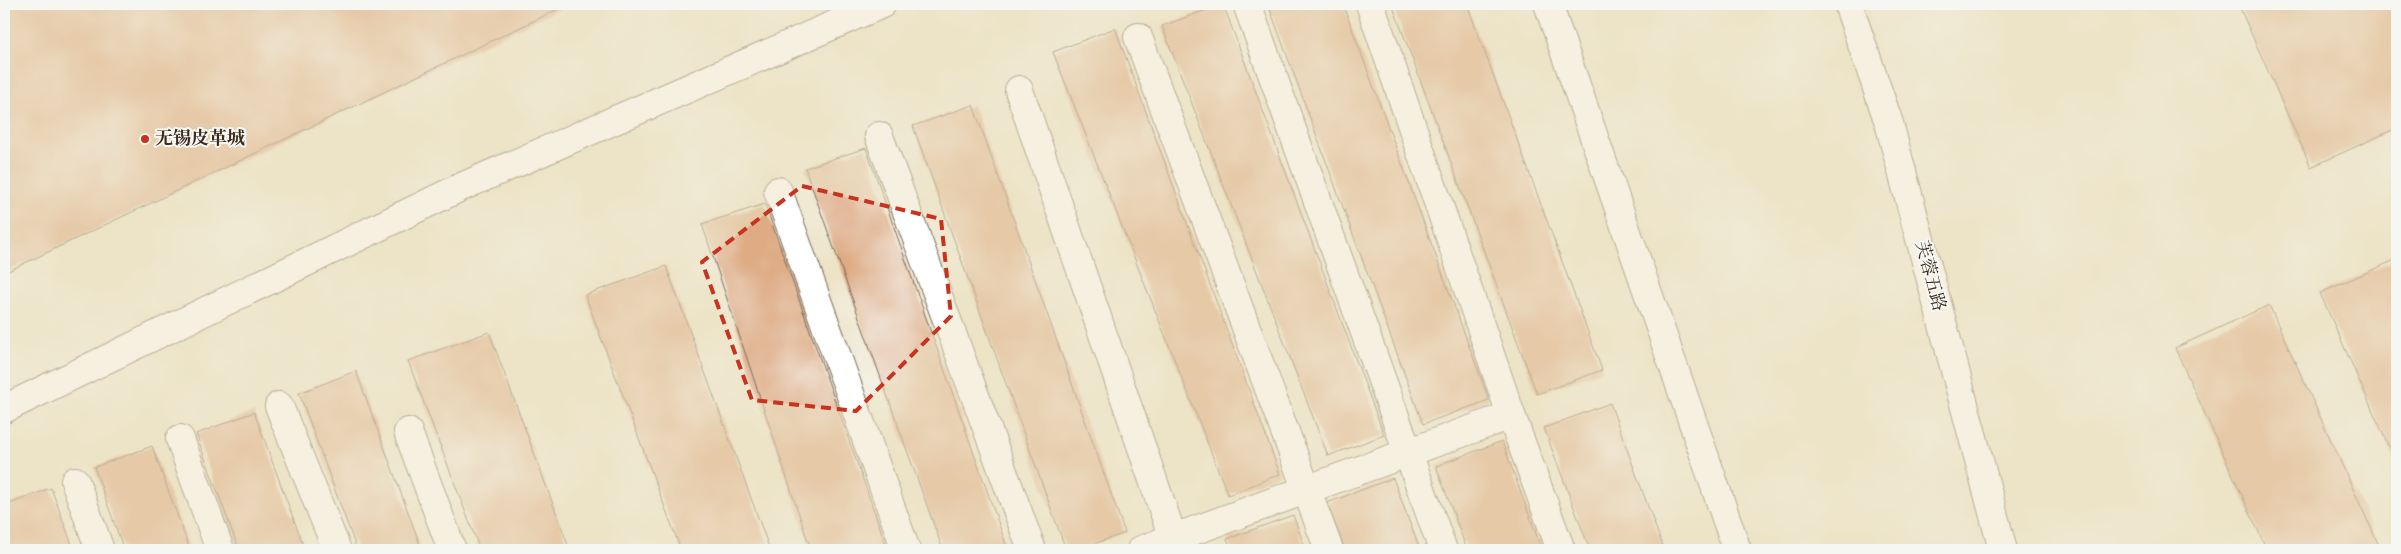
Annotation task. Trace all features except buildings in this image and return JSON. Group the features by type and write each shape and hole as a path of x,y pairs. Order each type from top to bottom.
{"street":[{"path":"4,409 460,188 882,4"},
{"path":"1247,4 1443,550"},
{"path":"1370,4 1511,415 1561,550"},
{"path":"1548,4 1737,550"},
{"name":"芙蓉五路","path":"1848,4 1889,123 2003,550"},
{"path":"1138,37 1329,550"},
{"path":"1019,90 1175,544"},
{"path":"880,136 1032,550"},
{"path":"778,191 906,550"},
{"path":"279,406 337,550"},
{"path":"1141,550 1175,544 1306,490 1511,415"},
{"path":"408,432 452,550"},
{"path":"180,439 220,550"},
{"path":"75,481 100,550"}],"highlighted area":[{"path":"802,186 941,219 951,316 856,411 752,400 702,262"}],"place":[{"name":"无锡皮革城","path":"145,139"}]}
